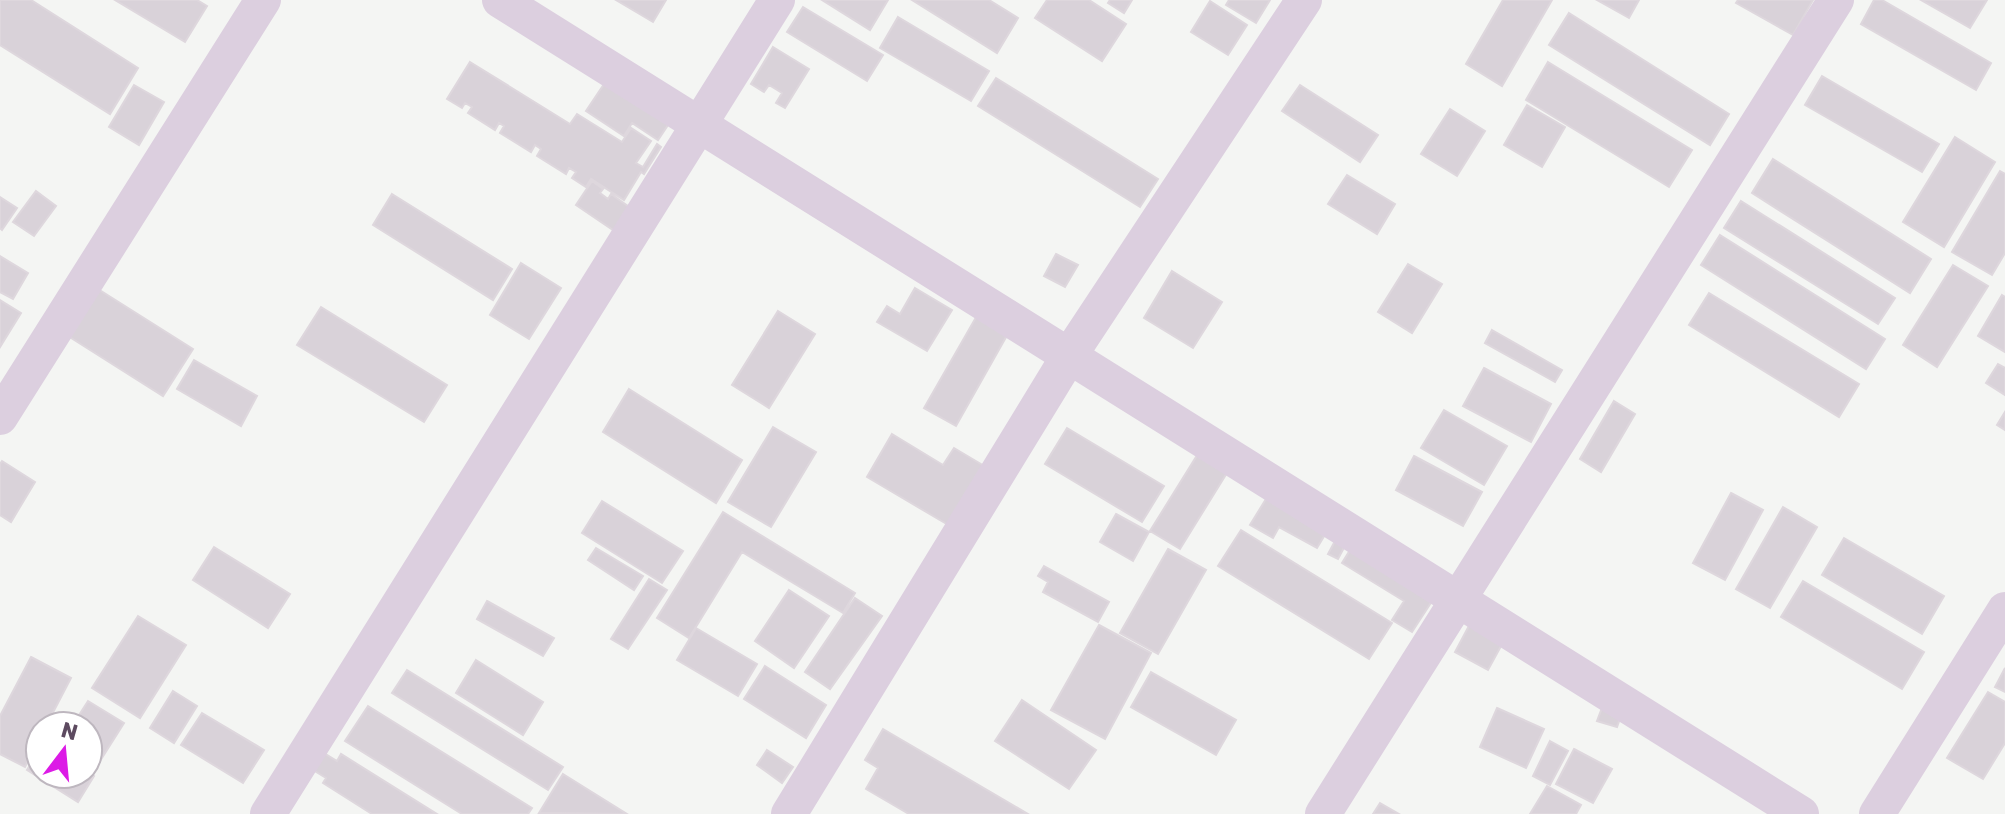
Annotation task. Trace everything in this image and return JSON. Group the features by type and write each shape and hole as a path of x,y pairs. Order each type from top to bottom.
{"street":[{"path":"0,417 263,0"},
{"path":"500,0 1801,814"},
{"path":"268,814 777,0"},
{"path":"789,814 1069,356 1304,0"},
{"path":"1323,814 1836,0"},
{"path":"1877,814 2005,610"}],"building":[{"path":"0,0 31,0 138,68 110,114 0,45"},
{"path":"115,0 197,0 207,6 185,42"},
{"path":"616,0 666,0 653,22"},
{"path":"822,0 888,0 870,30"},
{"path":"912,0 989,0 1018,18 997,53"},
{"path":"1047,0 1089,0 1126,24 1102,61 1035,18"},
{"path":"1110,0 1132,0 1124,13 1108,3"},
{"path":"1229,0 1270,0 1256,23 1226,5"},
{"path":"1503,0 1552,0 1502,86 1466,64"},
{"path":"1597,0 1639,0 1629,18"},
{"path":"1738,0 1813,0 1793,35 1736,3"},
{"path":"1874,0 1882,0 1991,63 1976,90 1861,24"},
{"path":"1921,0 1987,0 1970,28"},
{"path":"1210,1 1247,25 1228,55 1191,32"},
{"path":"803,7 883,55 867,81 787,32"},
{"path":"1569,13 1729,114 1710,145 1549,45"},
{"path":"898,17 989,71 971,101 880,48"},
{"path":"773,47 809,69 785,108 776,103 782,93 769,85 764,92 751,84"},
{"path":"470,62 570,124 577,114 622,142 631,128 651,141 636,163 643,167 657,144 661,147 624,200 591,179 586,187 572,178 576,172 569,168 566,174 537,156 541,149 535,145 531,152 500,133 504,126 499,123 495,130 468,113 472,107 465,103 462,108 447,99"},
{"path":"1548,62 1692,150 1669,187 1526,100"},
{"path":"1822,76 1939,144 1922,172 1805,105"},
{"path":"996,78 1158,179 1140,207 978,106"},
{"path":"606,81 670,122 658,140 632,123 624,136 586,111"},
{"path":"134,85 164,102 139,145 109,127"},
{"path":"1300,85 1378,135 1360,162 1282,111"},
{"path":"1527,105 1565,127 1542,167 1504,145"},
{"path":"1450,109 1485,131 1457,176 1421,154"},
{"path":"1955,137 1995,162 1944,247 1903,222"},
{"path":"1773,159 1931,259 1910,293 1752,193"},
{"path":"2000,171 2005,174 2005,253 1992,275 1952,252"},
{"path":"1347,175 1395,204 1377,234 1328,204"},
{"path":"592,181 603,189 600,193 608,199 611,194 632,209 616,232 576,205"},
{"path":"36,191 56,206 34,236 13,222"},
{"path":"392,194 512,269 493,300 373,225"},
{"path":"0,197 17,208 2,230 0,228"},
{"path":"1741,201 1895,298 1878,324 1724,228"},
{"path":"1720,235 1885,339 1866,369 1701,265"},
{"path":"1056,254 1078,265 1065,287 1044,276"},
{"path":"0,256 28,273 13,299 0,292"},
{"path":"521,263 561,288 529,339 490,315"},
{"path":"1408,264 1442,284 1412,333 1378,312"},
{"path":"1953,265 1988,286 1937,367 1903,345"},
{"path":"1172,271 1222,302 1193,348 1144,318"},
{"path":"915,288 952,310 927,351 877,322 887,306 900,314"},
{"path":"98,289 193,349 163,396 68,336"},
{"path":"1709,293 1859,384 1839,417 1689,325"},
{"path":"2002,295 2005,297 2005,352 1978,336"},
{"path":"0,300 21,313 0,347"},
{"path":"321,307 447,385 424,422 297,345"},
{"path":"778,311 815,334 769,408 732,385"},
{"path":"979,312 1010,330 956,426 924,408"},
{"path":"1492,330 1562,370 1555,382 1485,343"},
{"path":"194,360 257,396 241,426 177,389"},
{"path":"1998,364 2005,368 2005,395 1986,383"},
{"path":"1484,368 1551,404 1531,442 1463,406"},
{"path":"629,389 742,460 716,503 603,432"},
{"path":"1614,401 1635,414 1601,472 1580,459"},
{"path":"1444,410 1507,446 1484,485 1421,448"},
{"path":"2005,412 2005,430 1997,425"},
{"path":"773,427 816,452 771,527 728,502"},
{"path":"1067,428 1164,486 1142,522 1045,464"},
{"path":"892,434 943,465 954,448 986,467 950,526 867,477"},
{"path":"1201,449 1230,468 1180,549 1150,531"},
{"path":"1414,456 1482,492 1463,526 1396,490"},
{"path":"2,461 35,482 11,522 0,515"},
{"path":"1731,493 1763,510 1725,580 1693,563"},
{"path":"1269,494 1329,528 1317,548 1279,527 1273,538 1250,525"},
{"path":"602,501 683,551 662,583 582,533"},
{"path":"1783,507 1817,527 1770,608 1736,589"},
{"path":"723,512 855,593 843,613 742,552 689,638 657,618"},
{"path":"1116,514 1149,532 1133,561 1100,542"},
{"path":"1241,530 1392,623 1369,659 1218,566"},
{"path":"1844,538 1944,596 1922,634 1822,575"},
{"path":"1336,539 1346,544 1338,559 1328,554"},
{"path":"214,547 290,594 268,628 193,580"},
{"path":"1352,547 1434,598 1412,632 1392,620 1404,601 1342,563"},
{"path":"596,548 643,576 634,590 588,560"},
{"path":"1168,549 1206,570 1158,654 1120,633"},
{"path":"1044,566 1109,602 1098,622 1043,592 1048,582 1038,576"},
{"path":"649,579 667,590 628,649 611,639"},
{"path":"1803,581 1924,652 1902,689 1781,617"},
{"path":"789,590 829,616 794,668 755,641"},
{"path":"855,598 882,616 830,689 805,672"},
{"path":"487,601 554,638 543,656 477,619"},
{"path":"138,616 186,645 140,718 92,688"},
{"path":"1472,620 1506,637 1488,670 1455,652"},
{"path":"1099,625 1151,653 1105,739 1051,710"},
{"path":"696,628 757,664 738,696 677,660"},
{"path":"31,657 71,678 54,710 24,710 24,766 0,754 0,716"},
{"path":"476,660 543,702 523,735 456,693"},
{"path":"765,666 826,705 806,738 744,699"},
{"path":"2005,668 2005,692 1995,687"},
{"path":"407,670 563,767 548,790 392,693"},
{"path":"1151,672 1236,720 1216,755 1131,707"},
{"path":"173,691 197,706 174,743 150,728"},
{"path":"1988,692 2005,702 2005,743 1983,779 1947,758"},
{"path":"1022,700 1096,750 1069,789 995,741"},
{"path":"88,701 103,710 82,710"},
{"path":"1603,705 1622,713 1617,727 1597,721"},
{"path":"368,706 532,808 528,814 462,814 345,741"},
{"path":"1497,708 1544,729 1526,768 1480,747"},
{"path":"104,711 124,723 104,755"},
{"path":"202,713 264,750 243,783 181,745"},
{"path":"883,729 1028,814 909,814 866,789 878,768 865,760"},
{"path":"1550,741 1568,751 1550,785 1533,776"},
{"path":"1574,749 1612,769 1593,803 1556,784"},
{"path":"767,750 793,767 782,783 757,765"},
{"path":"324,753 337,761 341,754 437,814 372,814 323,783 326,778 313,770"},
{"path":"563,774 627,814 539,813"},
{"path":"1547,786 1581,805 1576,814 1530,814"},
{"path":"59,790 85,790 78,802"},
{"path":"1380,803 1399,814 1373,814"}]}
